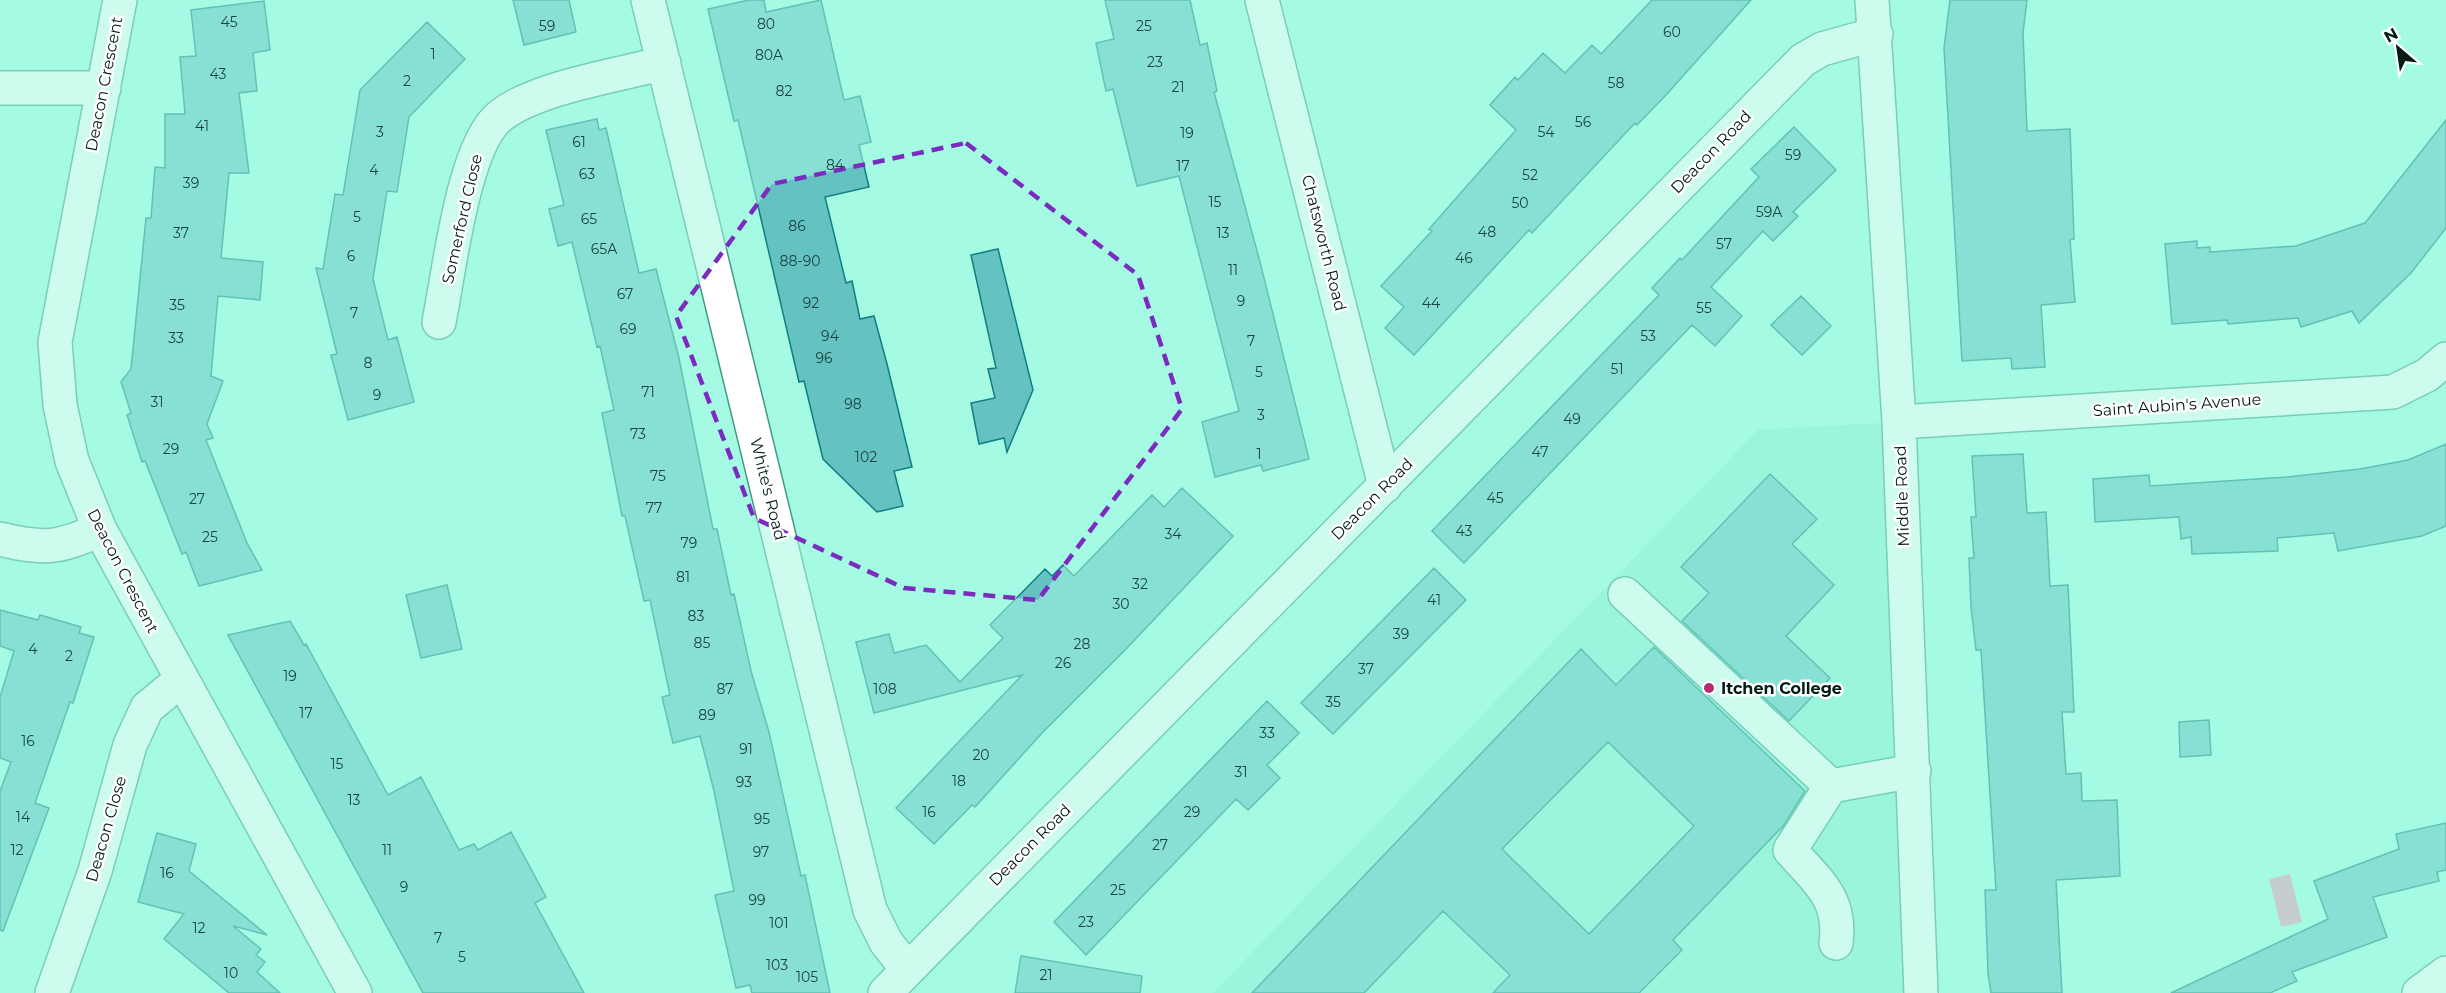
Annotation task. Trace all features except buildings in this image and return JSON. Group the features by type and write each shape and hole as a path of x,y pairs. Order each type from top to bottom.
{"street":[{"name":"Deacon Crescent","path":"120,0 55,342 60,405 72,461 100,530 355,993"},
{"name":"White's Road","path":"648,0 870,910 886,942 894,985"},
{"name":"Chatsworth Road","path":"1262,0 1385,486"},
{"name":"Middle Road","path":"1872,0 1876,34 1899,422 1921,993"},
{"name":"Deacon Road","path":"894,985 1803,60 1822,50 1876,34"},
{"name":"Somerford Close","path":"439,322 471,162 482,136 499,117 521,103 544,94 664,63"},
{"path":"0,88 104,88"},
{"name":"Saint Aubin's Avenue","path":"1899,422 2393,392 2427,375 2446,359"},
{"path":"0,539 28,546 62,546 100,530"},
{"path":"1625,594 1831,786"},
{"name":"Deacon Close","path":"52,993 95,871 130,745 147,708 181,680"},
{"path":"1836,943 1838,925 1832,900 1790,850 1831,786 1914,771"},
{"path":"2419,993 2446,973"}],"highlighted area":[{"path":"966,143 1138,275 1182,409 1038,600 904,588 754,518 676,316 772,184"}],"shaded area":[{"name":"Itchen College","path":"1899,422 1921,993 1213,993 1758,430"},
{"path":"2290,874 2302,922 2281,927 2269,879"}],"place":[{"name":"Itchen College","path":"1709,688"}]}
